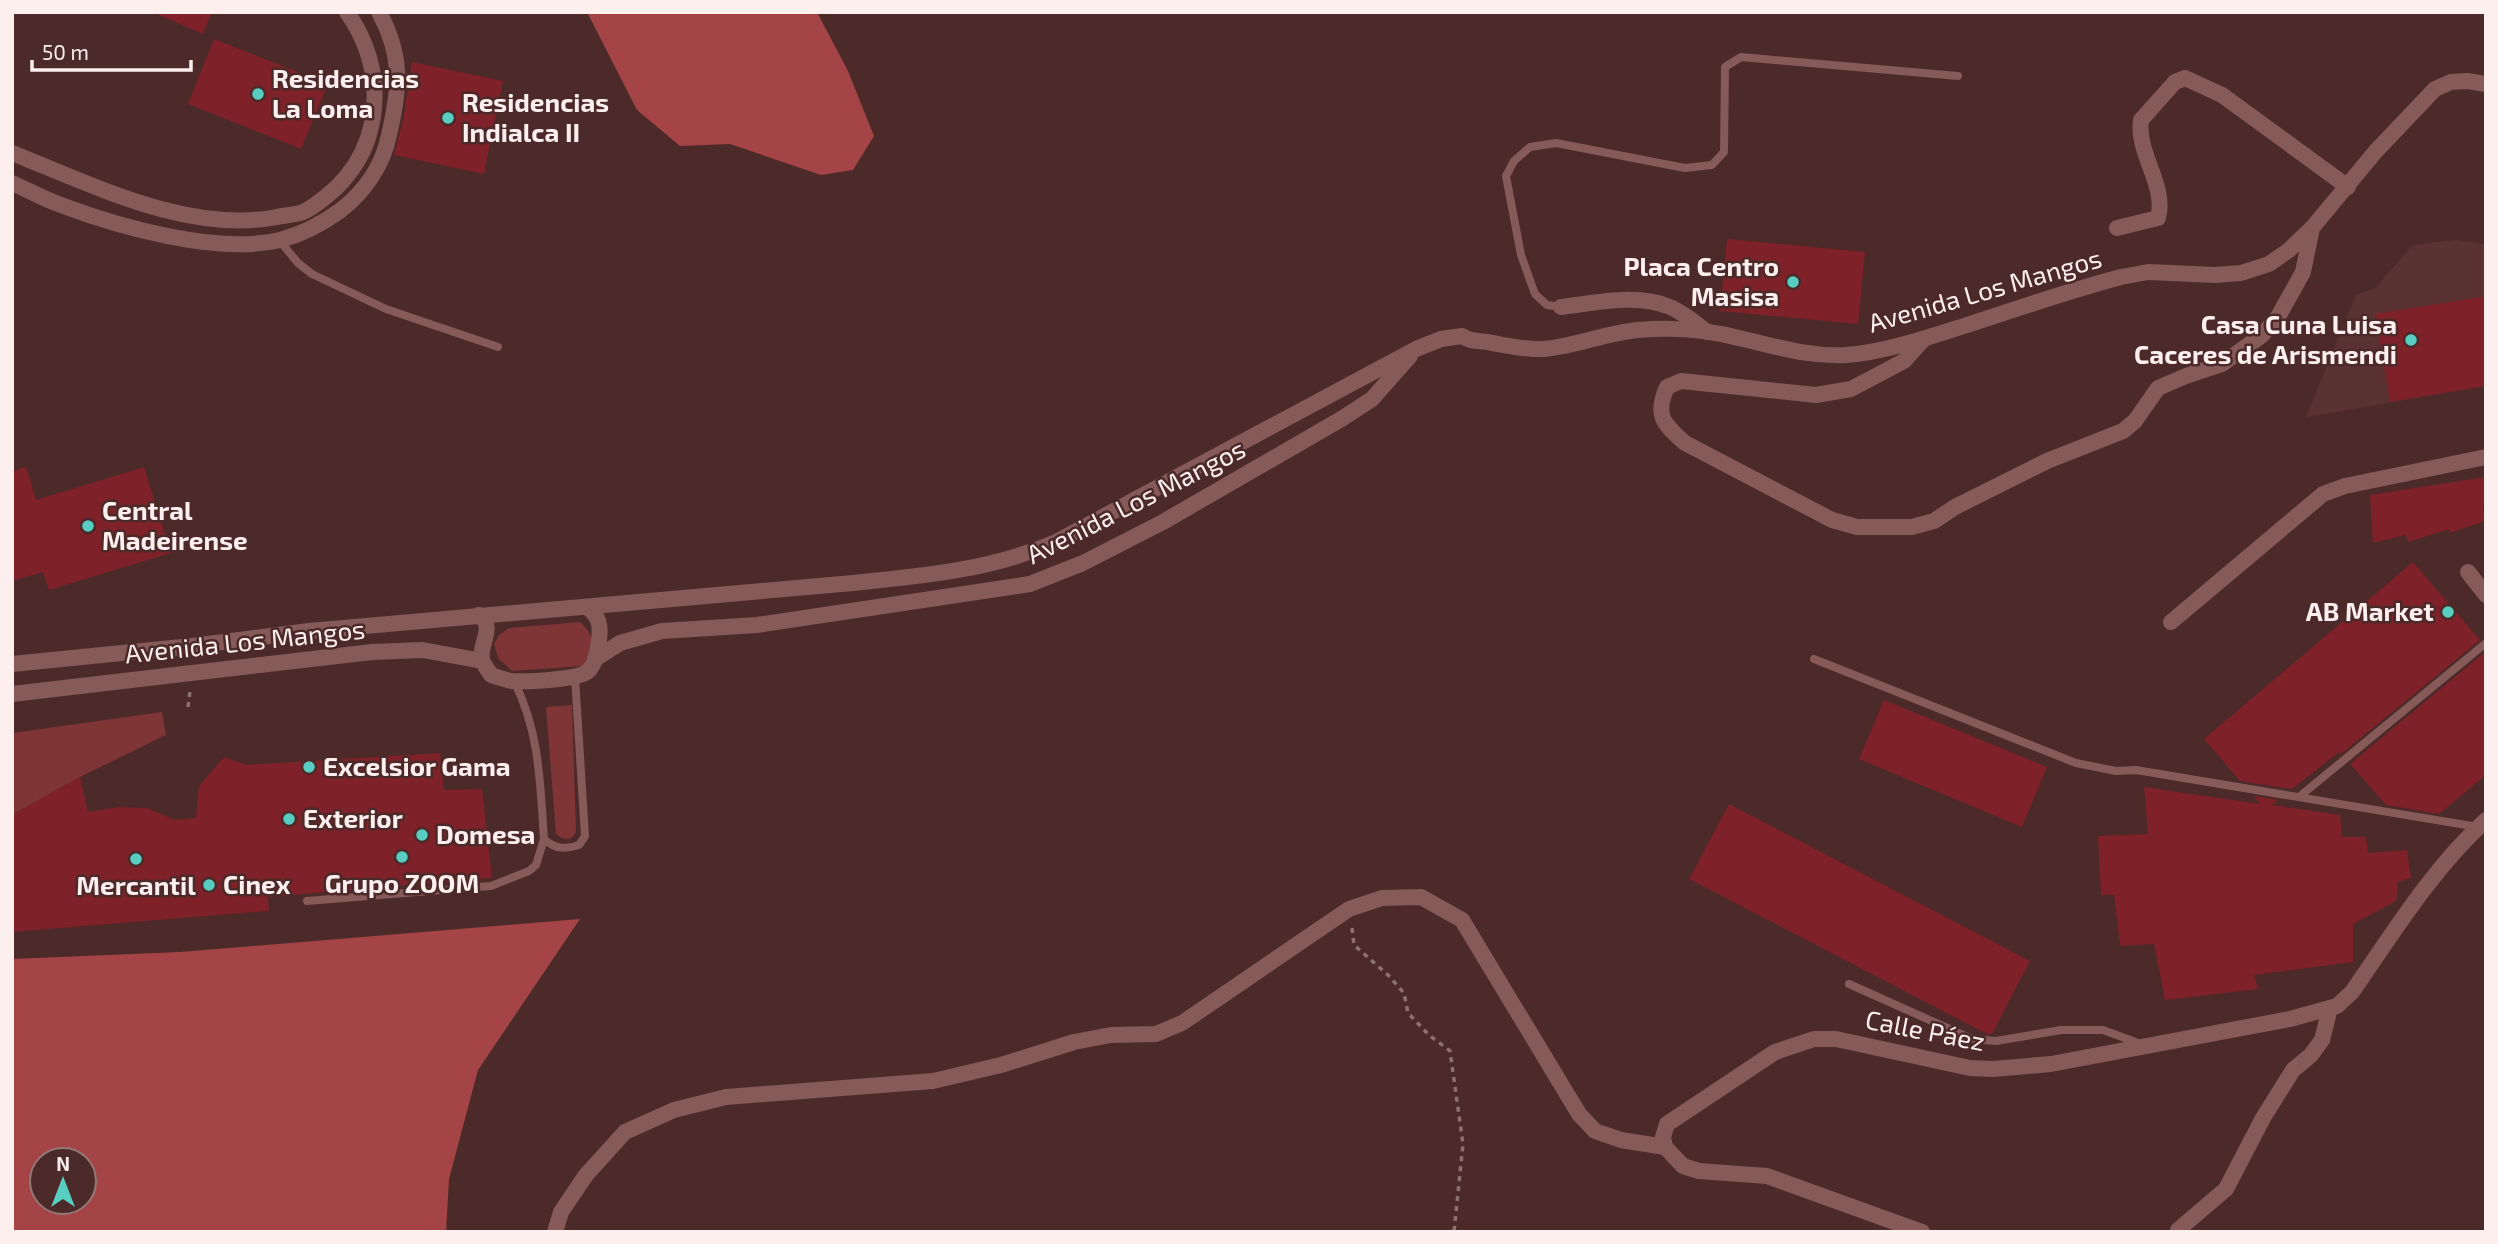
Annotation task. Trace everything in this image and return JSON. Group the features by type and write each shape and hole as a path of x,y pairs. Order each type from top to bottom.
{"street":[{"path":"12,153 131,201 191,215 234,221 263,220 303,212 324,199 346,178 364,149 372,126 376,103 372,66 364,38 347,12"},
{"path":"12,183 60,205 183,238 228,244 278,240 310,230 354,200 375,174 387,148 399,84 396,49 379,12"},
{"path":"2117,228 2158,218 2160,201 2141,135 2141,120 2175,82 2185,78 2222,95 2348,187"},
{"name":"Avenida Los Mangos","path":"12,664 309,631 937,574 986,566 1022,556 1091,524 1416,349 1462,336 1473,343 1486,342 1531,349 1566,346 1639,330 1707,332 1742,338 1787,351 1820,356 1849,355 1923,340 2121,277 2148,272 2215,275 2241,273 2269,264 2290,250 2348,187 2376,151 2435,89 2451,82 2486,83"},
{"path":"1923,340 1904,361 1851,389 1816,395 1682,380 1667,387 1660,402 1661,414 1667,426 1685,443 1832,520 1857,527 1912,527 1934,521 1955,507 2047,461 2123,431 2135,421 2158,388 2222,364 2241,353 2278,317 2303,272 2312,228"},
{"path":"1561,307 1623,300 1646,301 1670,307 1707,332"},
{"name":"Avenida Los Mangos","path":"575,677 588,671 595,659 620,643 662,631 757,625 1030,584 1083,563 1163,522 1343,418 1372,399 1416,349"},
{"path":"2171,622 2323,494 2346,486 2486,457"},
{"path":"2469,572 2486,595"},
{"path":"587,607 597,614 600,624 595,659"},
{"path":"479,615 487,626 482,661"},
{"name":"Avenida Los Mangos","path":"12,694 372,652 423,650 482,661 491,675 514,681"},
{"path":"514,681 575,677"},
{"name":"Calle Páez","path":"1665,1147 1663,1137 1667,1124 1678,1115 1775,1052 1814,1039 1836,1039 1970,1068 1993,1069 2051,1064 2290,1018 2337,1006 2352,992 2431,880 2464,840 2482,824"},
{"path":"555,1232 561,1212 586,1174 625,1132 674,1110 726,1097 933,1081 1001,1065 1073,1042 1111,1035 1156,1034 1182,1023 1349,909 1382,898 1422,897 1462,920 1579,1114 1595,1131 1621,1140 1665,1147 1683,1166 1699,1171 1767,1176 1922,1232"},
{"path":"2178,1230 2225,1189 2293,1069 2311,1055 2322,1040 2330,1008"}],"lane":[{"path":"1561,307 1547,305 1535,294 1521,256 1506,176 1514,161 1530,147 1556,143 1685,168 1712,165 1724,152 1725,67 1741,57 1958,76"},
{"path":"278,240 298,263 312,274 386,309 498,347"},
{"path":"2298,797 2486,643"},
{"path":"1814,659 2076,763 2482,824"},
{"path":"544,839 554,848 568,848 579,845 585,836 575,677"},
{"path":"307,901 491,886 530,871 536,865 544,839 537,747 532,722 514,681"},
{"path":"1849,984 1972,1039 1996,1041 2061,1030 2104,1030 2144,1045"}],"path":[{"path":"1349,909 1354,945 1404,993 1408,1013 1429,1035 1450,1051 1463,1144 1454,1232"}],"shaded area":[{"path":"587,12 817,12 848,71 874,136 853,170 821,175 730,144 680,146 637,110"},
{"name":"Casa Cuna Luisa Caceres de Arismendi","path":"2454,240 2486,244 2486,386 2306,417 2356,295 2375,288 2413,245"},
{"path":"580,622 589,633 592,643 583,666 512,671 498,658 494,644 499,635 509,628"},
{"path":"572,705 576,832 567,839 556,834 546,707"},
{"path":"162,712 166,735 80,777 12,815 12,733"},
{"path":"580,919 478,1070 449,1179 446,1232 12,1232 12,959 180,952"}],"building":[{"path":"152,12 212,12 203,34"},
{"name":"Residencias La Loma","path":"214,39 328,84 301,149 188,104"},
{"name":"Residencias Indialca II","path":"412,62 503,81 484,174 394,155 403,120"},
{"name":"Placa Centro Masisa","path":"1727,239 1865,252 1858,324 1720,311"},
{"path":"2486,296 2486,386 2390,402 2375,314"},
{"name":"Central Madeirense","path":"26,467 36,500 144,467 171,553 49,590 43,572 12,581 12,471"},
{"path":"2486,477 2486,506 2483,507 2485,521 2450,533 2450,529 2408,542 2406,535 2373,543 2370,495"},
{"path":"2413,562 2480,640 2341,754 2339,752 2292,789 2240,781 2204,739"},
{"path":"2485,652 2486,775 2439,814 2386,805 2350,764"},
{"path":"1884,700 2047,767 2022,827 1859,759"},
{"path":"440,753 444,790 482,789 492,878 268,897 269,911 12,932 12,815 80,777 88,812 118,807 147,808 175,820 196,818 199,786 224,757 247,765"},
{"path":"2144,787 2260,804 2254,796 2278,800 2272,805 2340,815 2342,837 2366,837 2368,853 2407,850 2411,878 2398,882 2396,901 2353,924 2353,962 2254,975 2258,989 2165,1000 2154,944 2120,946 2114,895 2101,895 2098,836 2148,834"},
{"path":"1729,804 2030,961 1992,1034 1987,1034 1689,879"}],"place":[{"name":"Residencias La Loma","path":"258,94"},
{"name":"Residencias Indialca II","path":"448,118"},
{"name":"Placa Centro Masisa","path":"1793,282"},
{"name":"Casa Cuna Luisa Caceres de Arismendi","path":"2411,340"},
{"name":"Central Madeirense","path":"88,526"},
{"name":"AB Market","path":"2448,612"},
{"name":"Excelsior Gama","path":"309,767"},
{"name":"Exterior","path":"289,819"},
{"name":"Domesa","path":"422,835"},
{"name":"Grupo ZOOM","path":"402,857"},
{"name":"Mercantil","path":"136,859"},
{"name":"Cinex","path":"209,885"}]}
